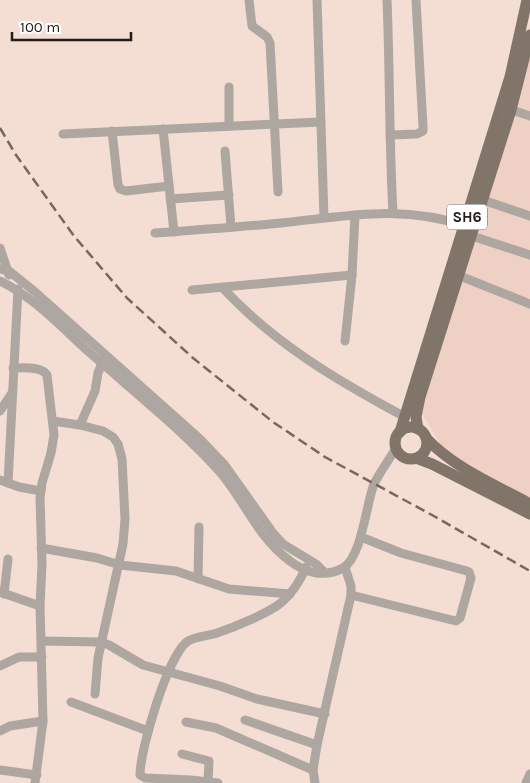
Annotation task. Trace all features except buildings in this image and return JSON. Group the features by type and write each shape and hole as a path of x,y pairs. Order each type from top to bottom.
{"main road":[{"name":"SH6","path":"418,429 416,417 420,397 460,276 470,230 483,200 506,108 510,77 528,0"},
{"name":"SH6","path":"396,448 395,442 470,230 530,35"},
{"path":"400,432 406,428 418,429 438,450 463,468 530,504"},
{"path":"416,458 422,455 425,450 426,438"},
{"path":"396,448 404,457 416,458 432,464 530,514"}],"street":[{"path":"249,0 252,26 267,37 270,43 278,192"},
{"path":"317,0 324,218"},
{"path":"387,0 393,213"},
{"path":"390,135 417,134 422,131 423,127 416,0"},
{"path":"229,87 229,126"},
{"path":"506,108 530,116"},
{"path":"63,134 321,122"},
{"path":"163,129 174,232"},
{"path":"112,132 120,189 126,191 169,186"},
{"path":"225,151 231,227"},
{"path":"170,198 229,195"},
{"path":"483,200 530,216"},
{"path":"155,233 393,213 438,217 530,255"},
{"path":"345,341 352,275 355,215"},
{"path":"0,248 4,270 10,286"},
{"path":"4,270 19,279 221,473 266,538 284,556 304,571 316,573 336,571 345,567 353,556 361,537 375,484 396,448"},
{"path":"192,290 352,275"},
{"path":"460,276 530,304"},
{"path":"19,279 4,481 19,487 41,491"},
{"path":"0,281 10,286 103,358 199,438 224,464 273,533 283,544 324,572"},
{"path":"222,287 257,323 284,344 348,386 405,417"},
{"path":"80,425 96,391 103,358"},
{"path":"0,770 36,779 44,722 40,606 42,579 41,491 51,452 53,421 48,375 45,371 40,369 13,368"},
{"path":"0,411 12,393"},
{"path":"53,421 103,431 113,437 118,444 122,459 125,519 120,565 101,642 95,694"},
{"path":"198,579 199,527"},
{"path":"351,595 456,620 460,618 471,578 467,571 401,553 361,537"},
{"path":"41,548 97,558 120,565 170,570 235,590 290,594"},
{"path":"8,559 2,593 40,606"},
{"path":"182,754 209,761 213,782 141,777 140,770 148,731 161,688 182,645 189,640 227,629 275,607 290,594 309,560"},
{"path":"315,783 313,770 317,745 351,595 351,586 345,567"},
{"path":"42,642 101,642 143,665 170,671 257,699 325,714"},
{"path":"0,666 19,657 42,657"},
{"path":"71,702 148,731"},
{"path":"245,720 317,745"},
{"path":"0,731 10,726 44,722"},
{"path":"186,722 216,728 313,770"},
{"path":"526,783 530,774"}],"shaded area":[{"path":"530,24 530,511 447,455 421,412"}],"railway":[{"path":"0,128 16,155 74,236 127,298 193,358 273,422 325,457 530,571"}]}
